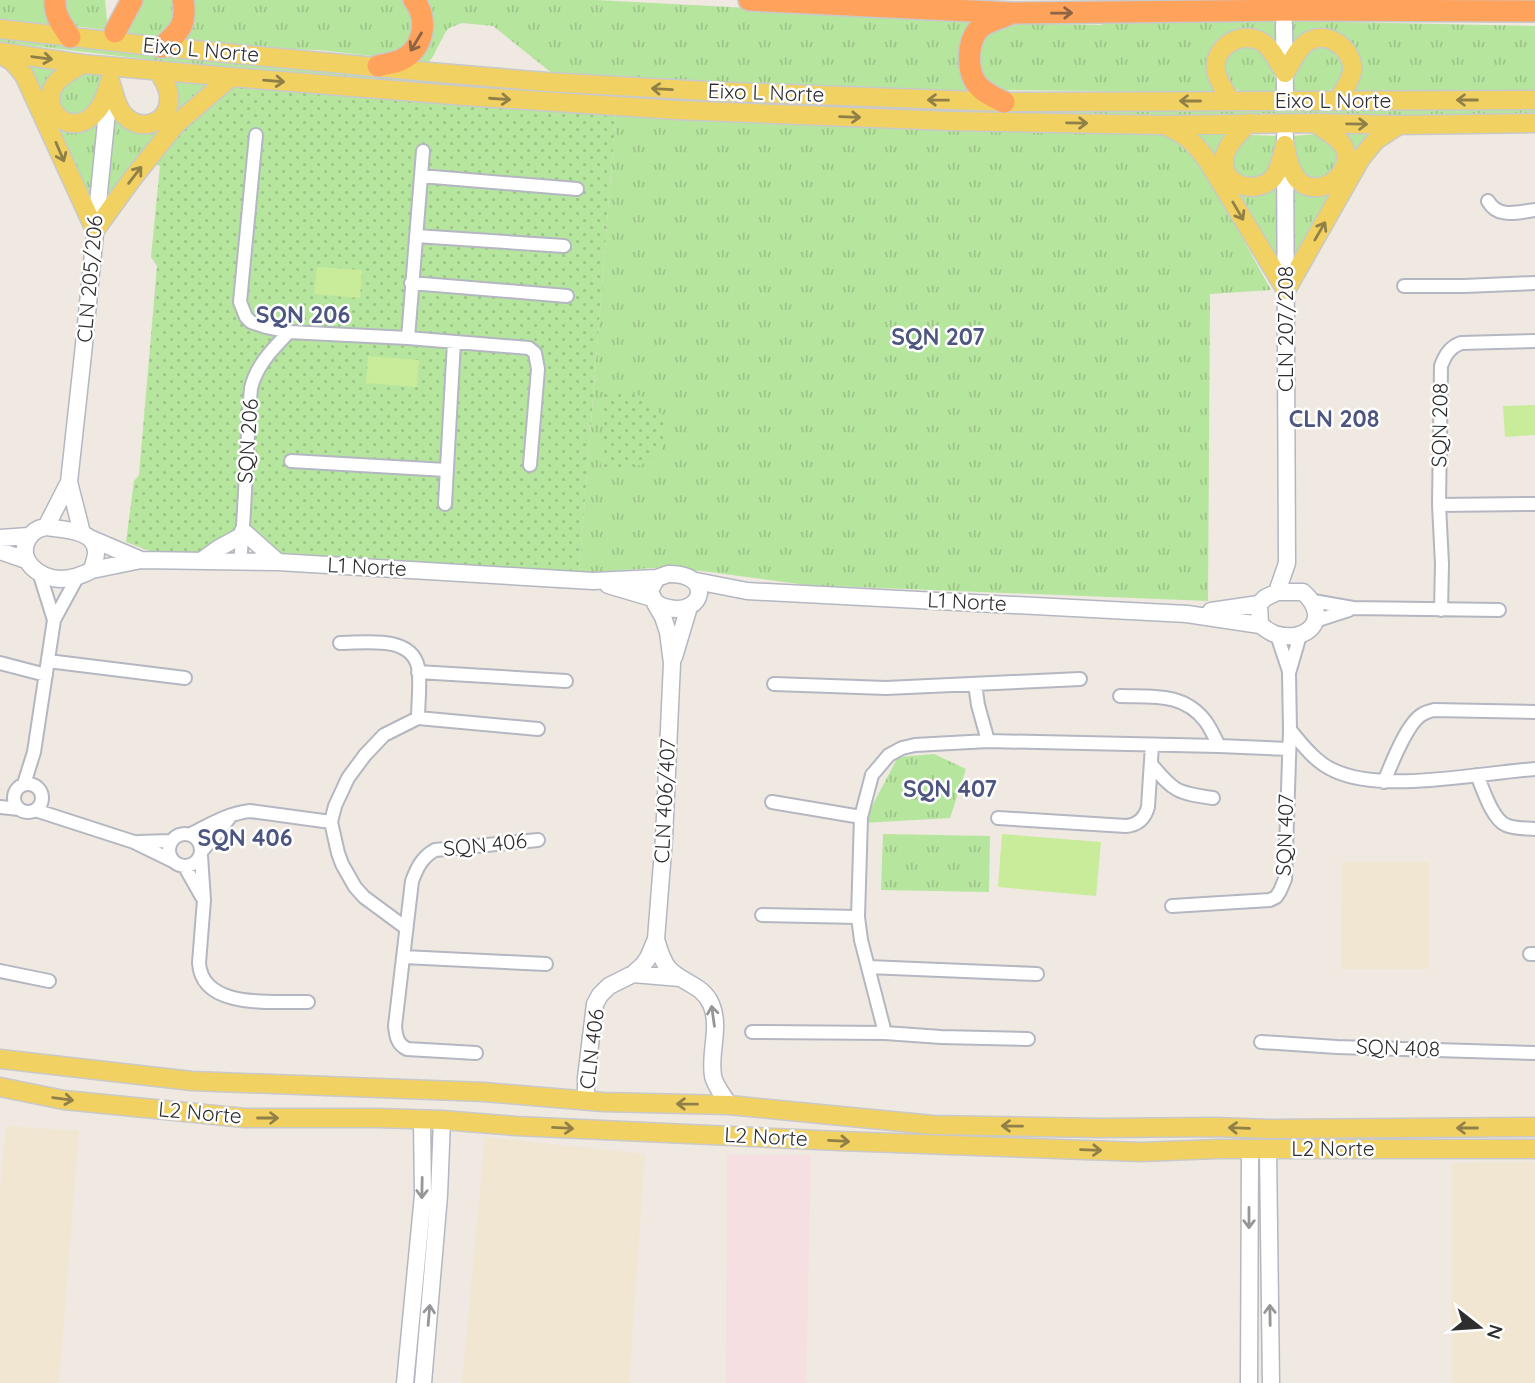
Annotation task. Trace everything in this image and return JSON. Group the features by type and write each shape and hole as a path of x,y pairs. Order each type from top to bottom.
{"highway":[{"path":"55,0 59,20 70,37"},
{"path":"112,0 115,33"},
{"path":"115,33 132,0"},
{"path":"162,47 179,32 183,24 183,0"},
{"path":"378,66 406,57 420,41 424,18 414,0"},
{"path":"749,0 1012,13 1535,11"},
{"path":"1004,102 988,94 976,82 969,56 978,30 1012,13"}],"main road":[{"name":"Eixo L Norte","path":"0,29 162,47 547,82 692,90 1004,102 1535,100"},
{"path":"1231,101 1220,83 1216,65 1220,51 1233,41 1250,38 1261,42 1270,50 1285,82"},
{"path":"1285,82 1299,49 1314,39 1327,39 1340,44 1348,52 1352,63 1348,83 1337,100"},
{"name":"Eixo L Norte","path":"0,53 157,71 677,110 950,121 1164,125 1535,123"},
{"path":"0,53 13,62 24,75 95,230 176,124 231,77"},
{"path":"83,64 62,76 51,91 51,103 62,121 78,123 91,118 99,110 110,78"},
{"path":"110,78 120,111 133,123 147,125 164,116 169,103 165,82 157,71"},
{"path":"1249,123 1237,135 1224,160 1225,170 1234,182 1255,187 1272,179 1277,172 1285,141"},
{"path":"1285,141 1289,163 1296,178 1303,184 1323,187 1335,181 1344,169 1344,148 1333,135 1315,123"},
{"path":"1164,125 1176,130 1196,145 1286,290 1362,158 1376,140 1399,125"},
{"name":"L2 Norte","path":"0,1059 192,1081 515,1094 586,1101 729,1104 946,1125 1269,1129 1535,1127"},
{"path":"152,1110 163,1096 161,1083 156,1077"},
{"path":"190,1112 180,1104 180,1100 181,1091 192,1081"},
{"name":"L2 Norte","path":"0,1087 64,1100 245,1118 442,1120 772,1138 1142,1152 1535,1149"},
{"path":"515,1094 504,1102 502,1112 504,1119 516,1126"},
{"path":"772,1108 778,1113 779,1123 772,1138"}],"street":[{"path":"115,33 119,0"},
{"path":"1284,24 1285,82"},
{"name":"CLN 205/206","path":"46,527 69,482 110,78"},
{"path":"256,135 240,302 246,317 251,322 289,332 529,348 535,354 538,369 530,465"},
{"name":"CLN 207/208","path":"1277,592 1287,563 1285,141"},
{"path":"408,338 423,151"},
{"path":"421,176 577,189"},
{"path":"1488,201 1491,207 1499,212 1535,211"},
{"path":"416,236 564,246"},
{"path":"411,283 567,296"},
{"path":"1404,286 1535,283"},
{"name":"SQN 206","path":"240,562 251,388 265,359 289,332"},
{"name":"SQN 208","path":"1441,610 1439,505 1441,366 1444,357 1450,349 1461,343 1535,341"},
{"path":"444,504 454,342"},
{"path":"291,461 446,471"},
{"name":"CLN 205/206","path":"69,482 87,536"},
{"path":"1439,505 1535,504"},
{"path":"19,809 13,797 26,787 34,752 54,620 97,551 87,536 46,527 38,528 29,536 23,549 26,560"},
{"path":"201,561 243,533 278,562"},
{"path":"0,537 29,536"},
{"name":"L1 Norte","path":"87,536 141,560"},
{"path":"0,551 26,560 48,576 60,579 85,573"},
{"name":"L1 Norte","path":"85,573 141,560 278,562 593,581 657,578"},
{"name":"CLN 207/208","path":"1287,563 1308,597"},
{"path":"39,572 54,620"},
{"path":"678,574 690,577 694,595 675,610 664,608 654,600 650,590 657,578 678,574"},
{"name":"L1 Norte","path":"593,581 654,600"},
{"name":"L1 Norte","path":"694,595 747,591 1187,614 1260,625"},
{"path":"1308,597 1316,611 1311,629 1300,635 1277,635 1260,625 1259,604 1277,592 1308,597 1353,608 1499,610"},
{"name":"CLN 406/407","path":"672,663 694,595"},
{"name":"CLN 406/407","path":"654,600 668,632 672,663 664,838 656,939"},
{"name":"L1 Norte","path":"1187,614 1259,604"},
{"path":"1315,621 1353,608"},
{"path":"1277,635 1289,673"},
{"path":"1289,673 1300,635"},
{"path":"340,643 389,644 400,646 412,654 418,672 418,718"},
{"path":"48,661 185,678"},
{"path":"0,663 46,675"},
{"path":"418,672 566,681"},
{"name":"SQN 407","path":"1172,906 1270,900 1276,897 1283,886 1290,730 1289,673"},
{"path":"774,684 886,688 1080,679"},
{"path":"975,684 988,741"},
{"path":"1120,696 1171,698 1185,703 1207,724 1219,746"},
{"path":"1384,782 1404,739 1422,714 1434,710 1535,712"},
{"path":"406,928 364,897 355,887 338,853 331,822 348,778 384,735 418,718 538,729"},
{"path":"1290,730 1312,755 1331,769 1348,776 1384,782 1535,769"},
{"path":"885,1033 860,940 858,917 861,817 872,775 895,751 915,745 988,741 1288,749"},
{"path":"998,818 1130,826 1142,820 1147,811 1152,745"},
{"path":"1152,765 1167,784 1175,789 1213,797"},
{"path":"1477,775 1498,820 1506,825 1535,829"},
{"path":"0,797 26,787 41,793 38,806"},
{"path":"772,802 861,817"},
{"path":"0,807 24,811 38,806 69,821 134,842 179,864 192,866 231,816"},
{"path":"204,900 170,855 171,841 177,836 191,834 240,812 250,811 331,822"},
{"path":"191,834 201,844 204,900 199,963 202,976 208,985 228,997 240,1000 308,1002"},
{"name":"SQN 406","path":"476,1053 407,1049 400,1044 396,1034 412,881 428,854 435,850 538,840"},
{"path":"134,842 171,841"},
{"path":"762,915 858,917"},
{"path":"656,939 662,959 669,969 703,992 711,1004 715,1022 713,1074 716,1085 729,1104"},
{"name":"CLN 406","path":"586,1101 586,1078 595,1004 609,986 633,974 648,958 656,939"},
{"path":"404,957 546,964"},
{"path":"868,967 1037,974"},
{"path":"0,971 49,981"},
{"path":"633,974 680,978"},
{"path":"752,1032 885,1033 1028,1039"},
{"name":"SQN 408","path":"1261,1042 1535,1053"},
{"path":"404,1383 423,1195 422,1120"},
{"path":"423,1383 439,1195 442,1120"},
{"path":"1268,1149 1271,1383"},
{"path":"1249,1383 1250,1150"}],"shaded area":[{"path":"1342,862 1429,862 1429,969 1341,969"},
{"path":"6,1126 79,1131 59,1383 0,1383 0,1189"},
{"path":"485,1137 645,1154 629,1383 462,1383"},
{"path":"727,1155 811,1155 806,1383 726,1383"},
{"path":"1535,1162 1535,1383 1452,1383 1452,1163"}],"green space":[{"path":"0,0 50,0 57,25 0,19"},
{"path":"59,0 105,0 108,30 73,26"},
{"path":"138,0 180,0 183,4 163,39 125,32"},
{"path":"190,0 409,0 416,38 390,58 179,39"},
{"path":"424,0 596,0 979,20 979,95 553,74 493,26 462,23 449,28 426,64 408,63"},
{"path":"1120,19 1278,20 1278,55 1272,44 1222,44 1224,92 998,90 988,85 973,55 979,37 1010,23 1100,25"},
{"path":"1291,21 1535,26 1535,90 1346,92 1352,85 1336,36 1291,55"},
{"path":"0,35 610,92 1535,107 1535,116 1067,118 612,98 229,69 0,42"},
{"path":"1251,43 1270,59 1278,91 1242,92 1232,87 1223,74 1226,54"},
{"path":"1333,44 1348,65 1336,88 1323,92 1291,92 1299,60 1306,48"},
{"path":"18,58 60,68 58,119 103,116 93,216"},
{"path":"76,72 107,74 97,107 73,116 60,107 59,94 60,82"},
{"path":"163,75 221,81 201,90 184,105 105,212 115,118 136,132 148,133 161,128"},
{"path":"231,81 616,111 579,573 279,558 249,533 200,556 155,553 126,542 134,481 139,475 157,266 151,257 160,166 153,164 175,131"},
{"path":"616,111 1238,127 1227,179 1279,177 1280,272 1183,130 1271,290 1210,294 1208,601 806,585 702,571 654,568 579,573"},
{"path":"1387,129 1292,271 1291,178 1342,179 1337,133"},
{"path":"1317,134 1334,143 1340,169 1313,182 1297,168 1292,136"},
{"path":"1245,136 1278,136 1276,167 1264,179 1238,179 1227,159"},
{"path":"317,267 362,270 360,298 314,294"},
{"path":"368,356 419,360 417,387 366,383"},
{"path":"618,391 638,395 653,404 663,421 664,441 661,450 645,463 629,468 601,469 604,392"},
{"path":"1535,405 1535,435 1505,437 1503,406"},
{"path":"934,754 966,769 950,818 863,823 898,757"},
{"path":"883,834 990,836 989,892 881,890"},
{"path":"1002,834 1101,842 1096,896 998,887"}],"district":[{"name":"SQN 206","path":"303,315"},
{"name":"SQN 207","path":"938,337"},
{"name":"CLN 208","path":"1334,419"},
{"name":"SQN 407","path":"950,789"},
{"name":"SQN 406","path":"245,838"}]}
